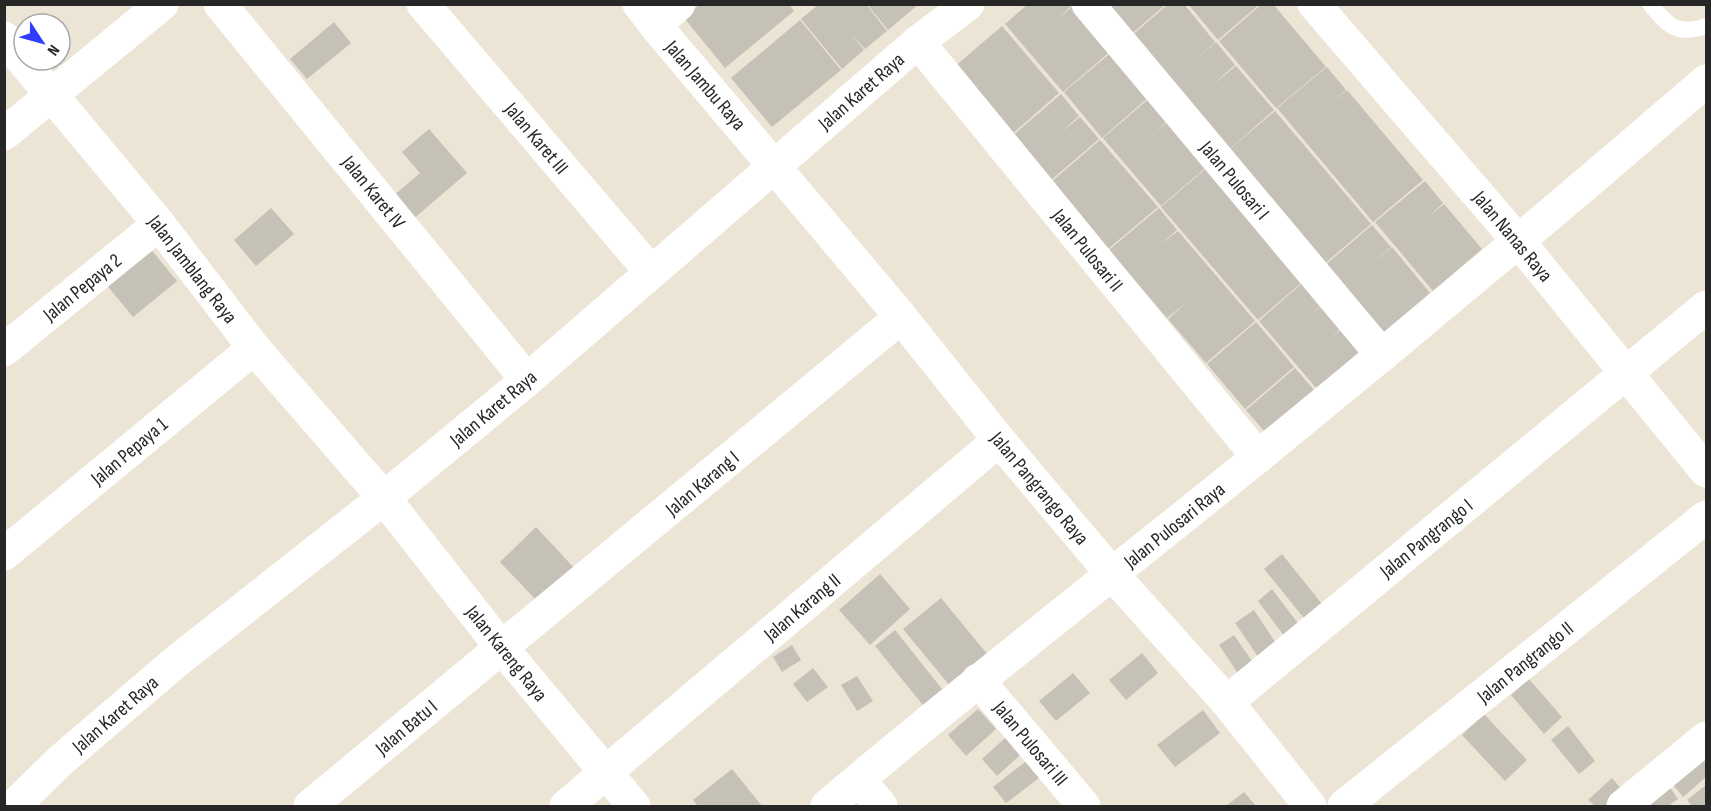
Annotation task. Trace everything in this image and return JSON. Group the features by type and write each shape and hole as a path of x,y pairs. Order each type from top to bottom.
{"street":[{"path":"4,134 162,4"},
{"name":"Jalan Karet IV","path":"220,4 527,380"},
{"name":"Jalan Karet III","path":"423,4 651,272"},
{"path":"647,15 680,4"},
{"name":"Jalan Karet Raya","path":"14,807 62,760 178,660 384,498 527,380 918,42 968,4"},
{"name":"Jalan Pulosari I","path":"1088,4 1382,355"},
{"name":"Jalan Nanas Raya","path":"1314,4 1519,242 1707,471"},
{"name":"Jalan Jambu Raya","path":"647,15 775,165"},
{"name":"Jalan Jamblang Raya","path":"4,38 159,224 254,348 384,498"},
{"name":"Jalan Pulosari II","path":"918,42 1258,457"},
{"name":"Jalan Pulosari Raya","path":"827,807 978,680 1258,457 1519,242 1707,81"},
{"name":"Jalan Pangrango Raya","path":"775,165 902,317 999,440 1112,574 1227,702 1310,807"},
{"name":"Jalan Pepaya 2","path":"4,350 159,224"},
{"name":"Jalan Pangrango I","path":"1227,702 1707,307"},
{"name":"Jalan Karang I","path":"501,647 902,317"},
{"name":"Jalan Pepaya 1","path":"4,554 254,348"},
{"name":"Jalan Karang II","path":"566,807 999,440"},
{"name":"Jalan Kareng Raya","path":"384,498 501,647 604,774 634,807"},
{"name":"Jalan Pangrango II","path":"1344,807 1707,518"},
{"name":"Jalan Batu I","path":"310,807 501,647"},
{"name":"Jalan Pulosari III","path":"978,680 1084,807"},
{"path":"1623,807 1705,742"},
{"path":"859,780 881,807"}],"lane":[{"path":"1650,4 1670,27 1683,30 1707,26"}],"building":[{"path":"700,4 789,4 794,11 725,68 684,18"},
{"path":"819,4 866,4 887,31 865,49 851,34 864,50 842,69 801,19"},
{"path":"867,4 919,4 888,30"},
{"path":"1028,4 1073,4 1058,19 1074,5 1112,50 1063,92 1005,24"},
{"path":"1098,4 1166,4 1127,38"},
{"path":"1168,4 1184,4 1215,42 1197,59 1216,42 1235,65 1212,85 1236,66 1274,110 1225,153 1128,39"},
{"path":"1188,4 1260,4 1218,40"},
{"path":"1262,4 1273,4 1326,67 1276,108 1219,41"},
{"path":"800,20 841,70 772,127 731,78"},
{"path":"334,22 351,43 307,79 290,59"},
{"path":"1002,26 1059,93 1011,135 953,68"},
{"path":"1113,51 1151,95 1102,138 1064,92"},
{"path":"1327,67 1346,90 1331,103 1347,90 1423,180 1373,222 1277,108"},
{"path":"1061,94 1079,116 1060,133 1080,117 1099,139 1050,181 1012,136"},
{"path":"1152,96 1171,118 1151,135 1171,119 1210,164 1161,206 1103,138"},
{"path":"1275,111 1371,224 1322,266 1225,153"},
{"path":"429,129 467,173 412,220 392,197 420,173 402,152"},
{"path":"1100,140 1158,207 1108,249 1051,182"},
{"path":"1210,165 1307,278 1258,320 1161,207"},
{"path":"1425,181 1443,203 1428,217 1444,204 1482,249 1433,291 1375,222"},
{"path":"271,208 294,234 256,266 234,240"},
{"path":"1159,208 1177,230 1161,244 1178,231 1255,321 1206,363 1168,319 1187,302 1167,318 1109,250"},
{"path":"1372,225 1391,247 1371,264 1392,247 1430,293 1381,335 1323,267"},
{"path":"149,247 177,281 133,317 105,283"},
{"path":"1308,278 1327,300 1304,321 1327,301 1346,323 1331,338 1347,324 1366,346 1317,389 1259,321"},
{"path":"1256,322 1294,367 1245,409 1207,364"},
{"path":"1295,368 1314,390 1265,432 1246,410"},
{"path":"536,527 577,571 541,605 500,562"},
{"path":"1282,554 1326,609 1308,623 1264,569"},
{"path":"880,574 910,609 870,645 839,610"},
{"path":"1272,589 1300,626 1285,637 1258,601"},
{"path":"941,598 993,661 955,692 903,629"},
{"path":"1254,610 1279,648 1261,661 1235,623"},
{"path":"895,630 950,699 931,715 875,646"},
{"path":"1234,635 1254,664 1239,675 1219,645"},
{"path":"792,645 801,660 782,672 773,657"},
{"path":"1142,653 1158,673 1126,700 1109,680"},
{"path":"813,668 828,687 807,702 793,684"},
{"path":"1073,673 1090,693 1056,721 1039,701"},
{"path":"857,676 873,701 857,711 841,685"},
{"path":"1529,679 1562,717 1544,734 1511,695"},
{"path":"978,709 996,729 966,756 948,735"},
{"path":"1203,710 1220,733 1175,767 1157,745"},
{"path":"1484,714 1527,760 1505,781 1462,735"},
{"path":"1568,726 1595,761 1579,774 1551,740"},
{"path":"1015,729 1030,746 997,776 982,759"},
{"path":"1034,755 1047,772 1006,803 993,787"},
{"path":"1702,756 1706,761 1706,777 1683,797 1671,782"},
{"path":"732,769 762,806 698,806 693,800"},
{"path":"1612,778 1623,791 1606,806 1595,806 1588,800"},
{"path":"1664,779 1678,799 1668,806 1641,806"},
{"path":"1706,785 1706,806 1692,806 1687,800"},
{"path":"1244,792 1256,806 1226,806"}]}
